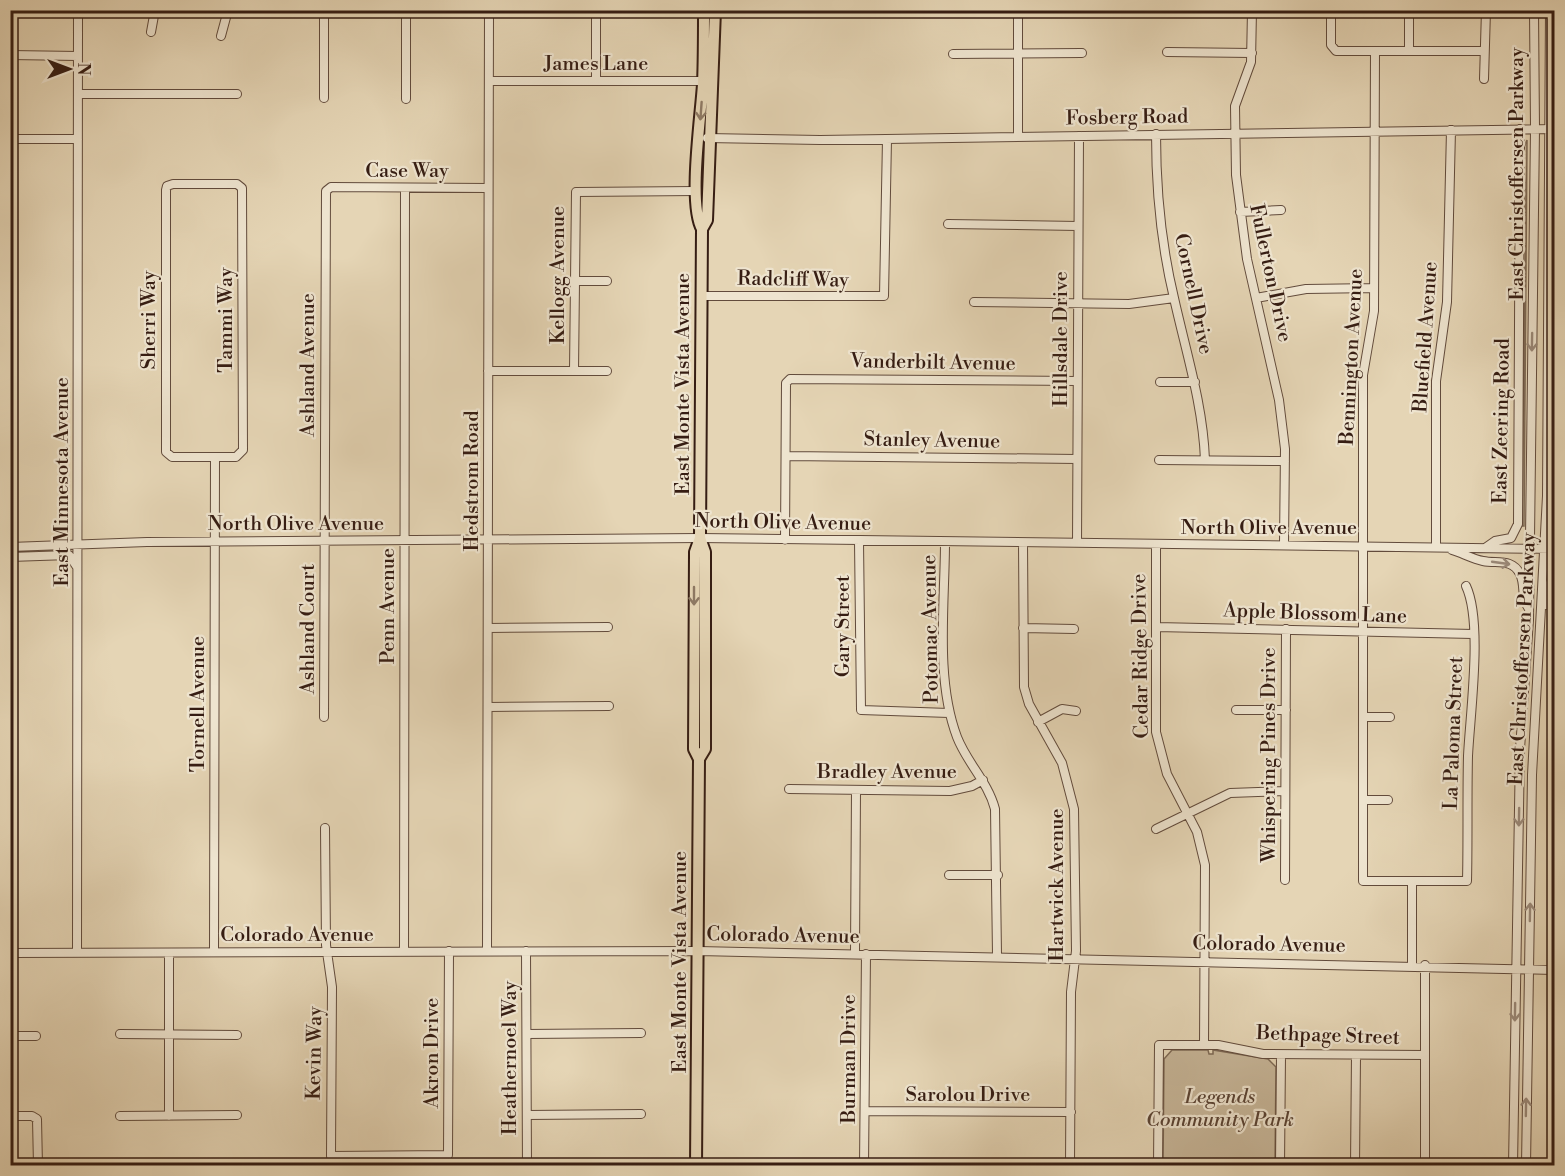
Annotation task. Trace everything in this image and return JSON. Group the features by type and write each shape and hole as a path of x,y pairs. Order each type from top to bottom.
{"main road":[{"name":"East Monte Vista Avenue","path":"696,1166 699,759 694,749 694,675 695,552 700,538 702,230 707,220 703,81 704,10"},
{"name":"East Monte Vista Avenue","path":"702,230 696,219 696,190 705,138 715,10"},
{"name":"East Monte Vista Avenue","path":"699,759 705,749 705,552 700,538"},
{"path":"694,675 699,694 699,712 705,715"}],"street":[{"name":"East Minnesota Avenue","path":"77,953 78,10"},
{"path":"151,32 155,10"},
{"path":"221,36 228,10"},
{"path":"324,10 324,99"},
{"path":"406,10 406,99"},
{"name":"Hedstrom Road","path":"488,951 489,10"},
{"path":"596,10 596,81"},
{"path":"1018,10 1018,136"},
{"name":"Fullerton Drive","path":"1252,10 1252,53 1248,75 1236,102 1235,132 1240,212 1256,298 1279,400 1285,461 1284,544"},
{"path":"1330,10 1333,50 1484,51"},
{"path":"1409,10 1409,51"},
{"path":"1484,79 1486,10"},
{"name":"East Christoffersen Parkway","path":"1513,1166 1520,749 1529,609 1535,129 1534,10"},
{"name":"East Christoffersen Parkway","path":"1526,1166 1532,775 1542,612 1550,549 1548,457 1552,129 1550,10"},
{"name":"Bennington Avenue","path":"1375,51 1374,311 1363,375 1363,881 1412,881"},
{"path":"1167,52 1252,53"},
{"path":"953,54 1082,53"},
{"path":"10,55 78,56"},
{"name":"James Lane","path":"489,81 703,81"},
{"path":"78,94 237,94"},
{"name":"East Zeering Road","path":"1485,548 1495,541 1511,538 1516,532 1518,521 1520,129"},
{"name":"Fosberg Road","path":"705,138 887,139 1552,129"},
{"name":"Bluefield Avenue","path":"1440,547 1436,381 1448,302 1450,130"},
{"name":"Cornell Drive","path":"1156,134 1160,213 1174,298 1195,382 1205,460"},
{"name":"Hillsdale Drive","path":"1077,543 1078,136"},
{"path":"10,139 78,139"},
{"name":"Radcliff Way","path":"701,296 878,298 884,296 887,139"},
{"name":"Tammi Way","path":"167,186 237,184 241,186 241,455 215,457"},
{"name":"Sherri Way","path":"167,186 167,455 215,457"},
{"name":"Case Way","path":"327,190 331,187 489,188"},
{"name":"Penn Avenue","path":"404,952 405,188"},
{"name":"Ashland Avenue","path":"324,541 327,190"},
{"name":"Kellogg Avenue","path":"574,371 574,197 577,191 696,190"},
{"path":"1240,212 1281,210"},
{"path":"948,224 1078,226"},
{"path":"574,281 606,280"},
{"path":"1256,298 1306,289 1374,288"},
{"path":"974,302 1137,304 1174,298"},
{"path":"488,371 607,371"},
{"name":"Vanderbilt Avenue","path":"786,456 788,380 1077,381"},
{"path":"1160,382 1195,382"},
{"path":"785,540 786,456"},
{"name":"Stanley Avenue","path":"786,456 1077,459"},
{"name":"Tornell Avenue","path":"214,952 215,457"},
{"path":"1548,457 1554,481"},
{"path":"1159,460 1285,461"},
{"name":"North Olive Avenue","path":"10,547 215,541 700,538 1550,549"},
{"name":"Ashland Court","path":"324,541 324,717"},
{"name":"Gary Street","path":"860,541 861,710 949,712"},
{"name":"Potomac Avenue","path":"945,542 944,672 949,712 965,754 992,797 997,817 997,956"},
{"name":"Hartwick Avenue","path":"1023,543 1024,687 1038,722 1062,763 1072,797 1076,957 1071,986 1070,1166"},
{"name":"Cedar Ridge Drive","path":"1156,544 1156,732 1167,774 1202,843 1205,865 1204,1045"},
{"path":"1440,547 1484,561 1502,561 1513,565 1521,575 1522,600 1529,609"},
{"path":"10,556 69,555 78,572"},
{"path":"1542,612 1554,568"},
{"name":"La Paloma Street","path":"1412,881 1467,881 1473,601 1466,586"},
{"path":"488,628 608,627"},
{"name":"Apple Blossom Lane","path":"1156,627 1473,634"},
{"path":"1023,628 1074,629"},
{"name":"Whispering Pines Drive","path":"1285,880 1286,629"},
{"path":"488,707 609,706"},
{"path":"1038,722 1062,709 1076,711"},
{"path":"1236,710 1286,710"},
{"path":"1363,717 1390,717"},
{"name":"Bradley Avenue","path":"789,789 950,791 972,786 983,780"},
{"path":"855,953 856,790"},
{"path":"1155,829 1230,793 1285,791"},
{"path":"1363,800 1388,800"},
{"name":"Kevin Way","path":"325,828 327,952 332,993 331,1156"},
{"path":"948,875 998,875"},
{"path":"1412,881 1412,965"},
{"name":"Akron Drive","path":"331,1156 448,1155 449,951"},
{"name":"Heathernoel Way","path":"526,951 526,1166"},
{"name":"Colorado Avenue","path":"10,953 699,951 1076,957 1554,970"},
{"path":"169,952 169,1116"},
{"name":"Burman Drive","path":"864,1166 866,954"},
{"path":"1425,965 1425,1166"},
{"path":"526,1034 641,1033"},
{"path":"120,1034 237,1035"},
{"path":"10,1036 36,1036"},
{"name":"Bethpage Street","path":"1158,1166 1159,1045 1204,1045 1281,1055 1425,1055"},
{"path":"1280,1166 1281,1055"},
{"path":"1355,1166 1356,1055"},
{"name":"Sarolou Drive","path":"865,1111 1071,1112"},
{"path":"526,1115 641,1114"},
{"path":"120,1116 237,1115"},
{"path":"10,1116 36,1118 38,1166"}],"green space":[{"path":"1527,140 1524,526 1522,526 1526,191 1522,152"},
{"name":"Legends Community Park","path":"1172,1050 1208,1050 1209,1054 1213,1054 1213,1050 1268,1059 1276,1067 1275,1165 1163,1165 1164,1059"}]}
